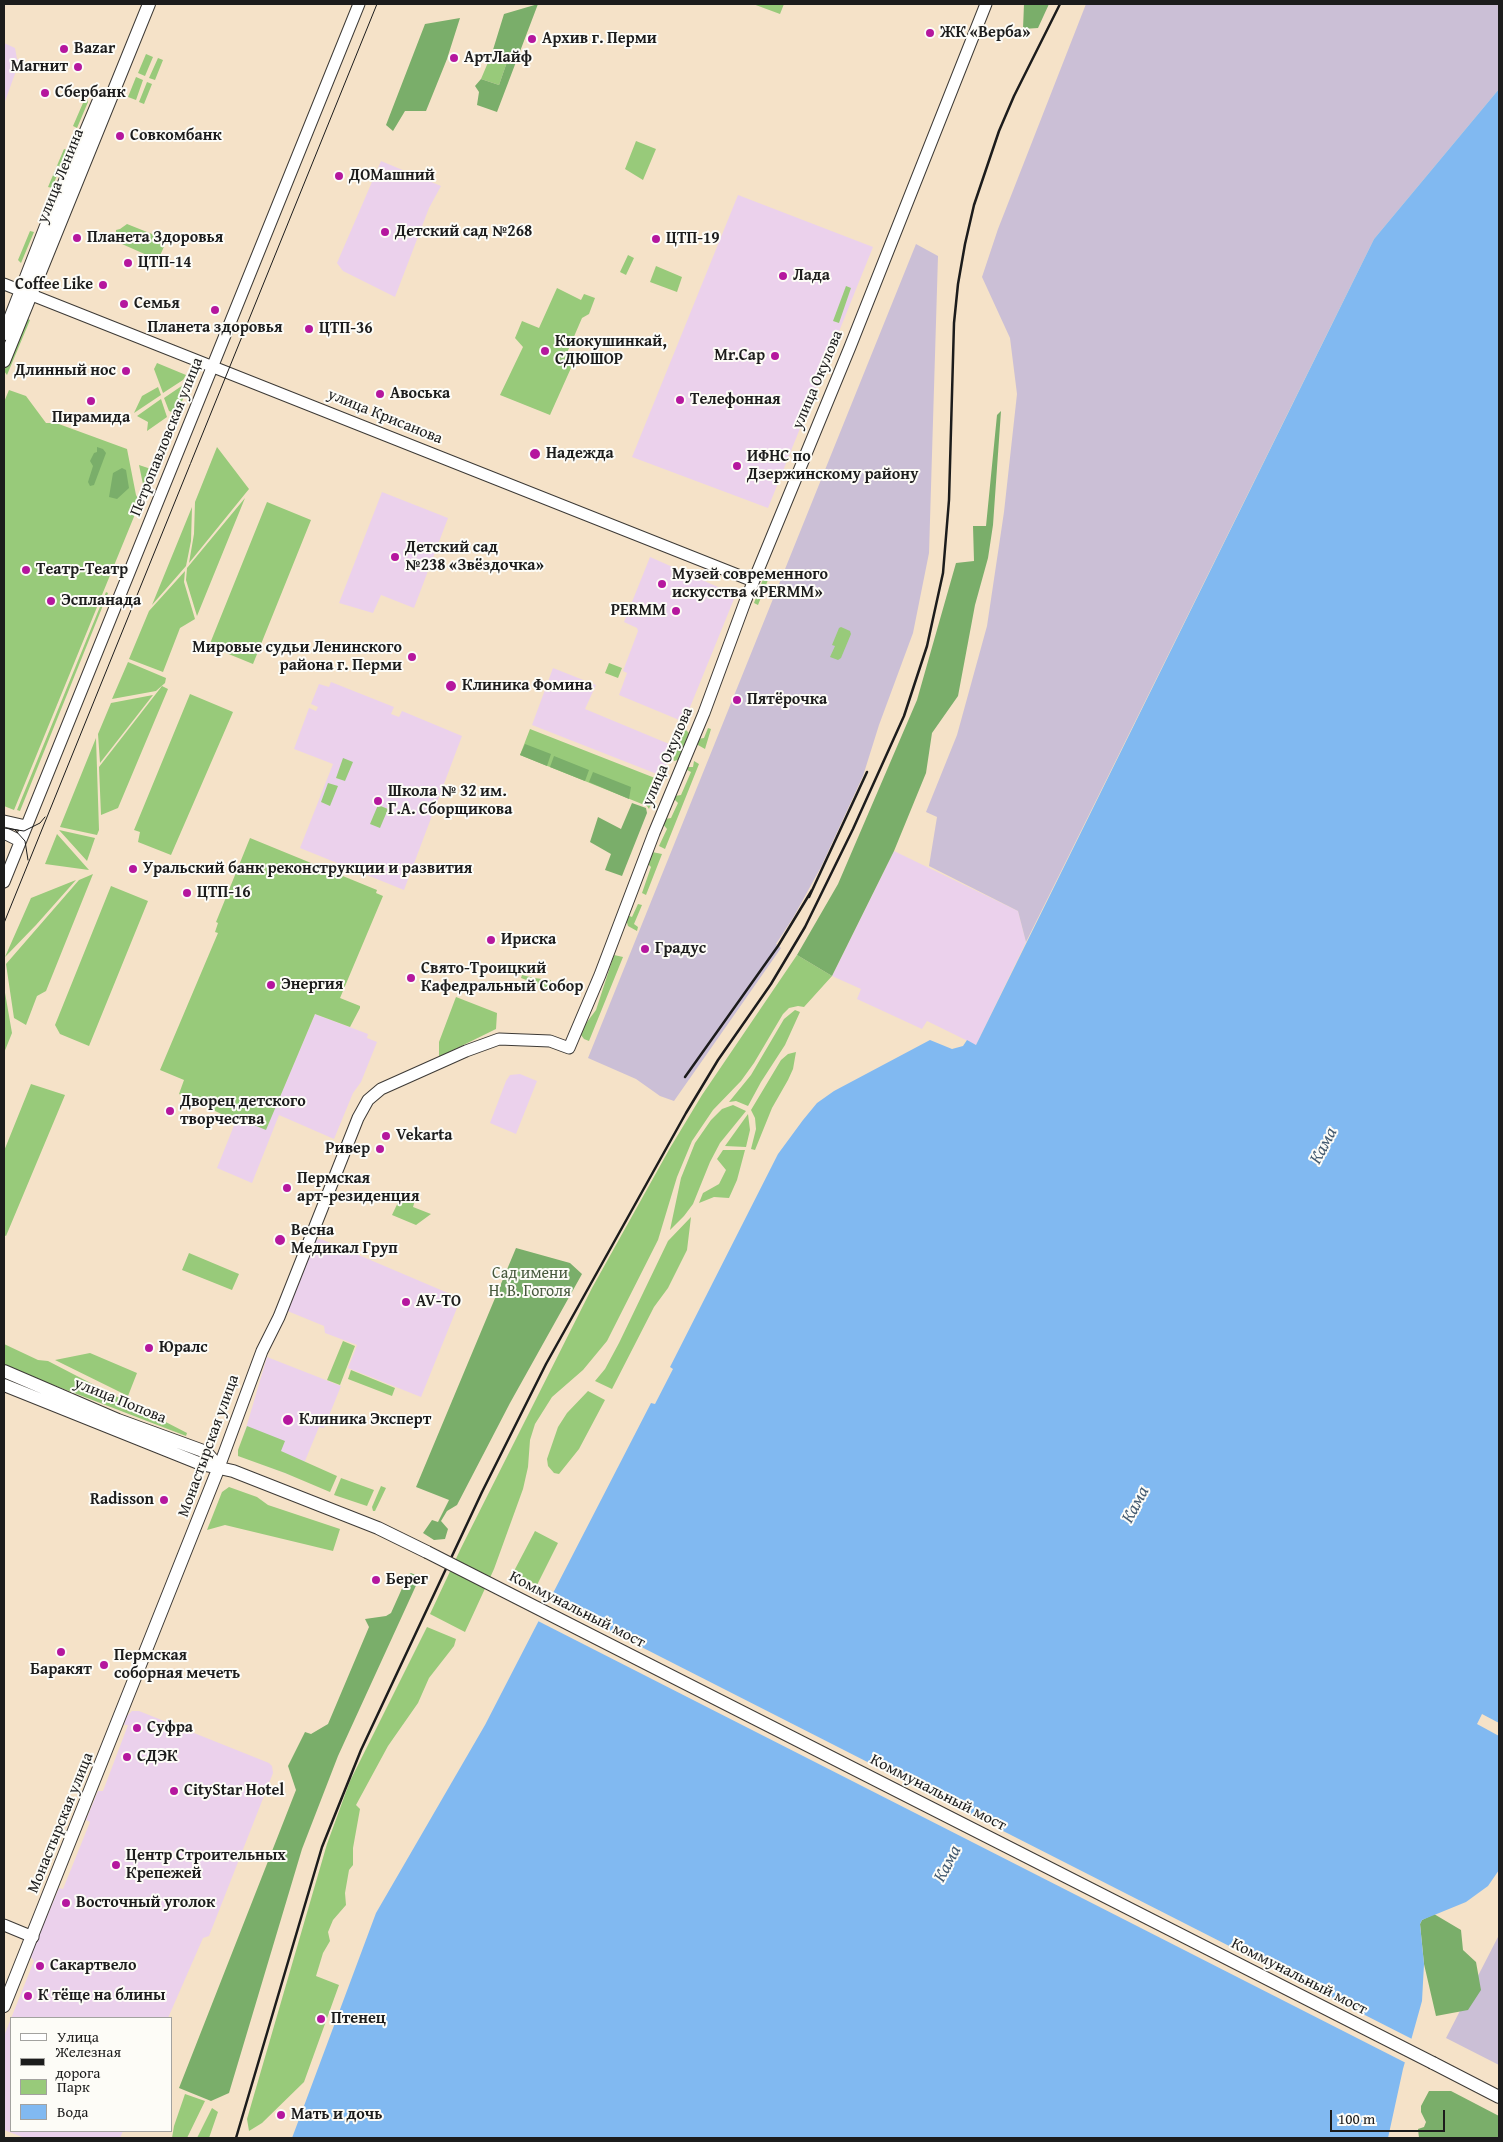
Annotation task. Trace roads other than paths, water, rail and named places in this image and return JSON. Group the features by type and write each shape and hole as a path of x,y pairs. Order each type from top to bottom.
{"main road":[{"name":"улица Ленина","path":"4,361 46,226 140,4"},
{"name":"улица Ленина","path":"4,334 26,292 148,4"},
{"name":"Петропавловская улица","path":"4,882 359,4"},
{"name":"улица Окулова","path":"569,1048 617,934 654,833 694,739 753,582 850,347 986,4"},
{"name":"улица Крисанова","path":"4,284 753,582"},
{"path":"4,821 26,826"},
{"path":"4,833 20,841"},
{"name":"Монастырская улица","path":"4,2006 219,1467 262,1351 279,1317 358,1118 368,1100 387,1086 466,1051 499,1039 550,1041 569,1048"},
{"name":"улица Попова","path":"4,1370 118,1420 206,1452 219,1467"},
{"name":"улица Попова","path":"4,1384 201,1464 219,1467 378,1528 427,1552"},
{"name":"Коммунальный мост","path":"427,1552 1499,2097"},
{"path":"4,1925 33,1937"}],"water":[{"name":"Кама","path":"1499,89 1499,1870 1488,1886 1466,1902 1422,1920 1420,1924 1424,1964 1422,2001 1403,2069 1388,2138 292,2138 376,1913 485,1725 651,1403 655,1404 673,1369 670,1367 778,1154 817,1103 834,1091 930,1040 952,1049 963,1046 967,1040 976,1045 1374,239"}],"tram line":[{"path":"4,923 377,4"},
{"path":"4,828 24,831 40,823 45,817"},
{"path":"15,830 25,841 28,860"}],"railway":[{"path":"236,2138 322,1847 361,1750 482,1492 546,1364 686,1113 718,1060 771,984 805,927 853,829 904,716 927,646 943,573 949,500 954,323 965,244 974,205 999,131 1014,96 1060,4"},
{"path":"809,897 867,772"},
{"path":"685,1077 778,946 812,890"}],"place":[{"name":"ЖК «Верба»","path":"930,33"},
{"name":"Архив г. Перми","path":"532,39"},
{"name":"Bazar","path":"64,49"},
{"name":"АртЛайф","path":"454,58"},
{"name":"Магнит","path":"78,67"},
{"name":"Сбербанк","path":"45,93"},
{"name":"Совкомбанк","path":"120,136"},
{"name":"ДОМашний","path":"339,176"},
{"name":"Детский сад №268","path":"385,232"},
{"name":"Планета Здоровья","path":"77,238"},
{"name":"ЦТП-19","path":"656,239"},
{"name":"ЦТП-14","path":"128,263"},
{"name":"Лада","path":"783,276"},
{"name":"Coffee Like","path":"103,285"},
{"name":"Семья","path":"124,304"},
{"name":"Планета здоровья","path":"215,310"},
{"name":"ЦТП-36","path":"309,329"},
{"name":"Киокушинкай, СДЮШОР","path":"545,351"},
{"name":"Mr.Cap","path":"775,356"},
{"name":"Длинный нос","path":"126,371"},
{"name":"Авоська","path":"380,394"},
{"name":"Телефонная","path":"680,400"},
{"name":"Пирамида","path":"91,401"},
{"name":"Надежда","path":"535,454"},
{"name":"ИФНС по Дзержинскому району","path":"737,466"},
{"name":"Детский сад №238 «Звёздочка»","path":"395,557"},
{"name":"Театр-Театр","path":"26,570"},
{"name":"Музей современного искусства «PERMM»","path":"662,584"},
{"name":"Эспланада","path":"51,601"},
{"name":"PERMM","path":"676,611"},
{"name":"Мировые судьи Ленинского района г. Перми","path":"412,657"},
{"name":"Клиника Фомина","path":"451,686"},
{"name":"Пятёрочка","path":"737,700"},
{"name":"Школа № 32 им. Г.А. Сборщикова","path":"378,801"},
{"name":"Уральский банк реконструкции и развития","path":"133,869"},
{"name":"ЦТП-16","path":"187,893"},
{"name":"Ириска","path":"491,940"},
{"name":"Градус","path":"645,949"},
{"name":"Свято-Троицкий Кафедральный Собор","path":"411,978"},
{"name":"Энергия","path":"271,985"},
{"name":"Дворец детского творчества","path":"170,1111"},
{"name":"Vekarta","path":"386,1136"},
{"name":"Ривер","path":"380,1149"},
{"name":"Пермская арт-резиденция","path":"287,1188"},
{"name":"Весна Медикал Груп","path":"280,1240"},
{"name":"AV-TO","path":"406,1302"},
{"name":"Юралс","path":"149,1348"},
{"name":"Клиника Эксперт","path":"288,1420"},
{"name":"Radisson","path":"164,1500"},
{"name":"Берег","path":"376,1580"},
{"name":"Баракят","path":"61,1652"},
{"name":"Пермская соборная мечеть","path":"104,1665"},
{"name":"Суфра","path":"137,1728"},
{"name":"СДЭК","path":"127,1757"},
{"name":"CityStar Hotel","path":"174,1791"},
{"name":"Центр Строительных Крепежей","path":"116,1865"},
{"name":"Восточный уголок","path":"66,1903"},
{"name":"Сакартвело","path":"40,1966"},
{"name":"К тёще на блины","path":"28,1996"},
{"name":"Птенец","path":"321,2019"},
{"name":"Мать и дочь","path":"281,2115"}],"park label":[{"name":"Сад имени Н. В. Гоголя","path":"530,1283"}]}
